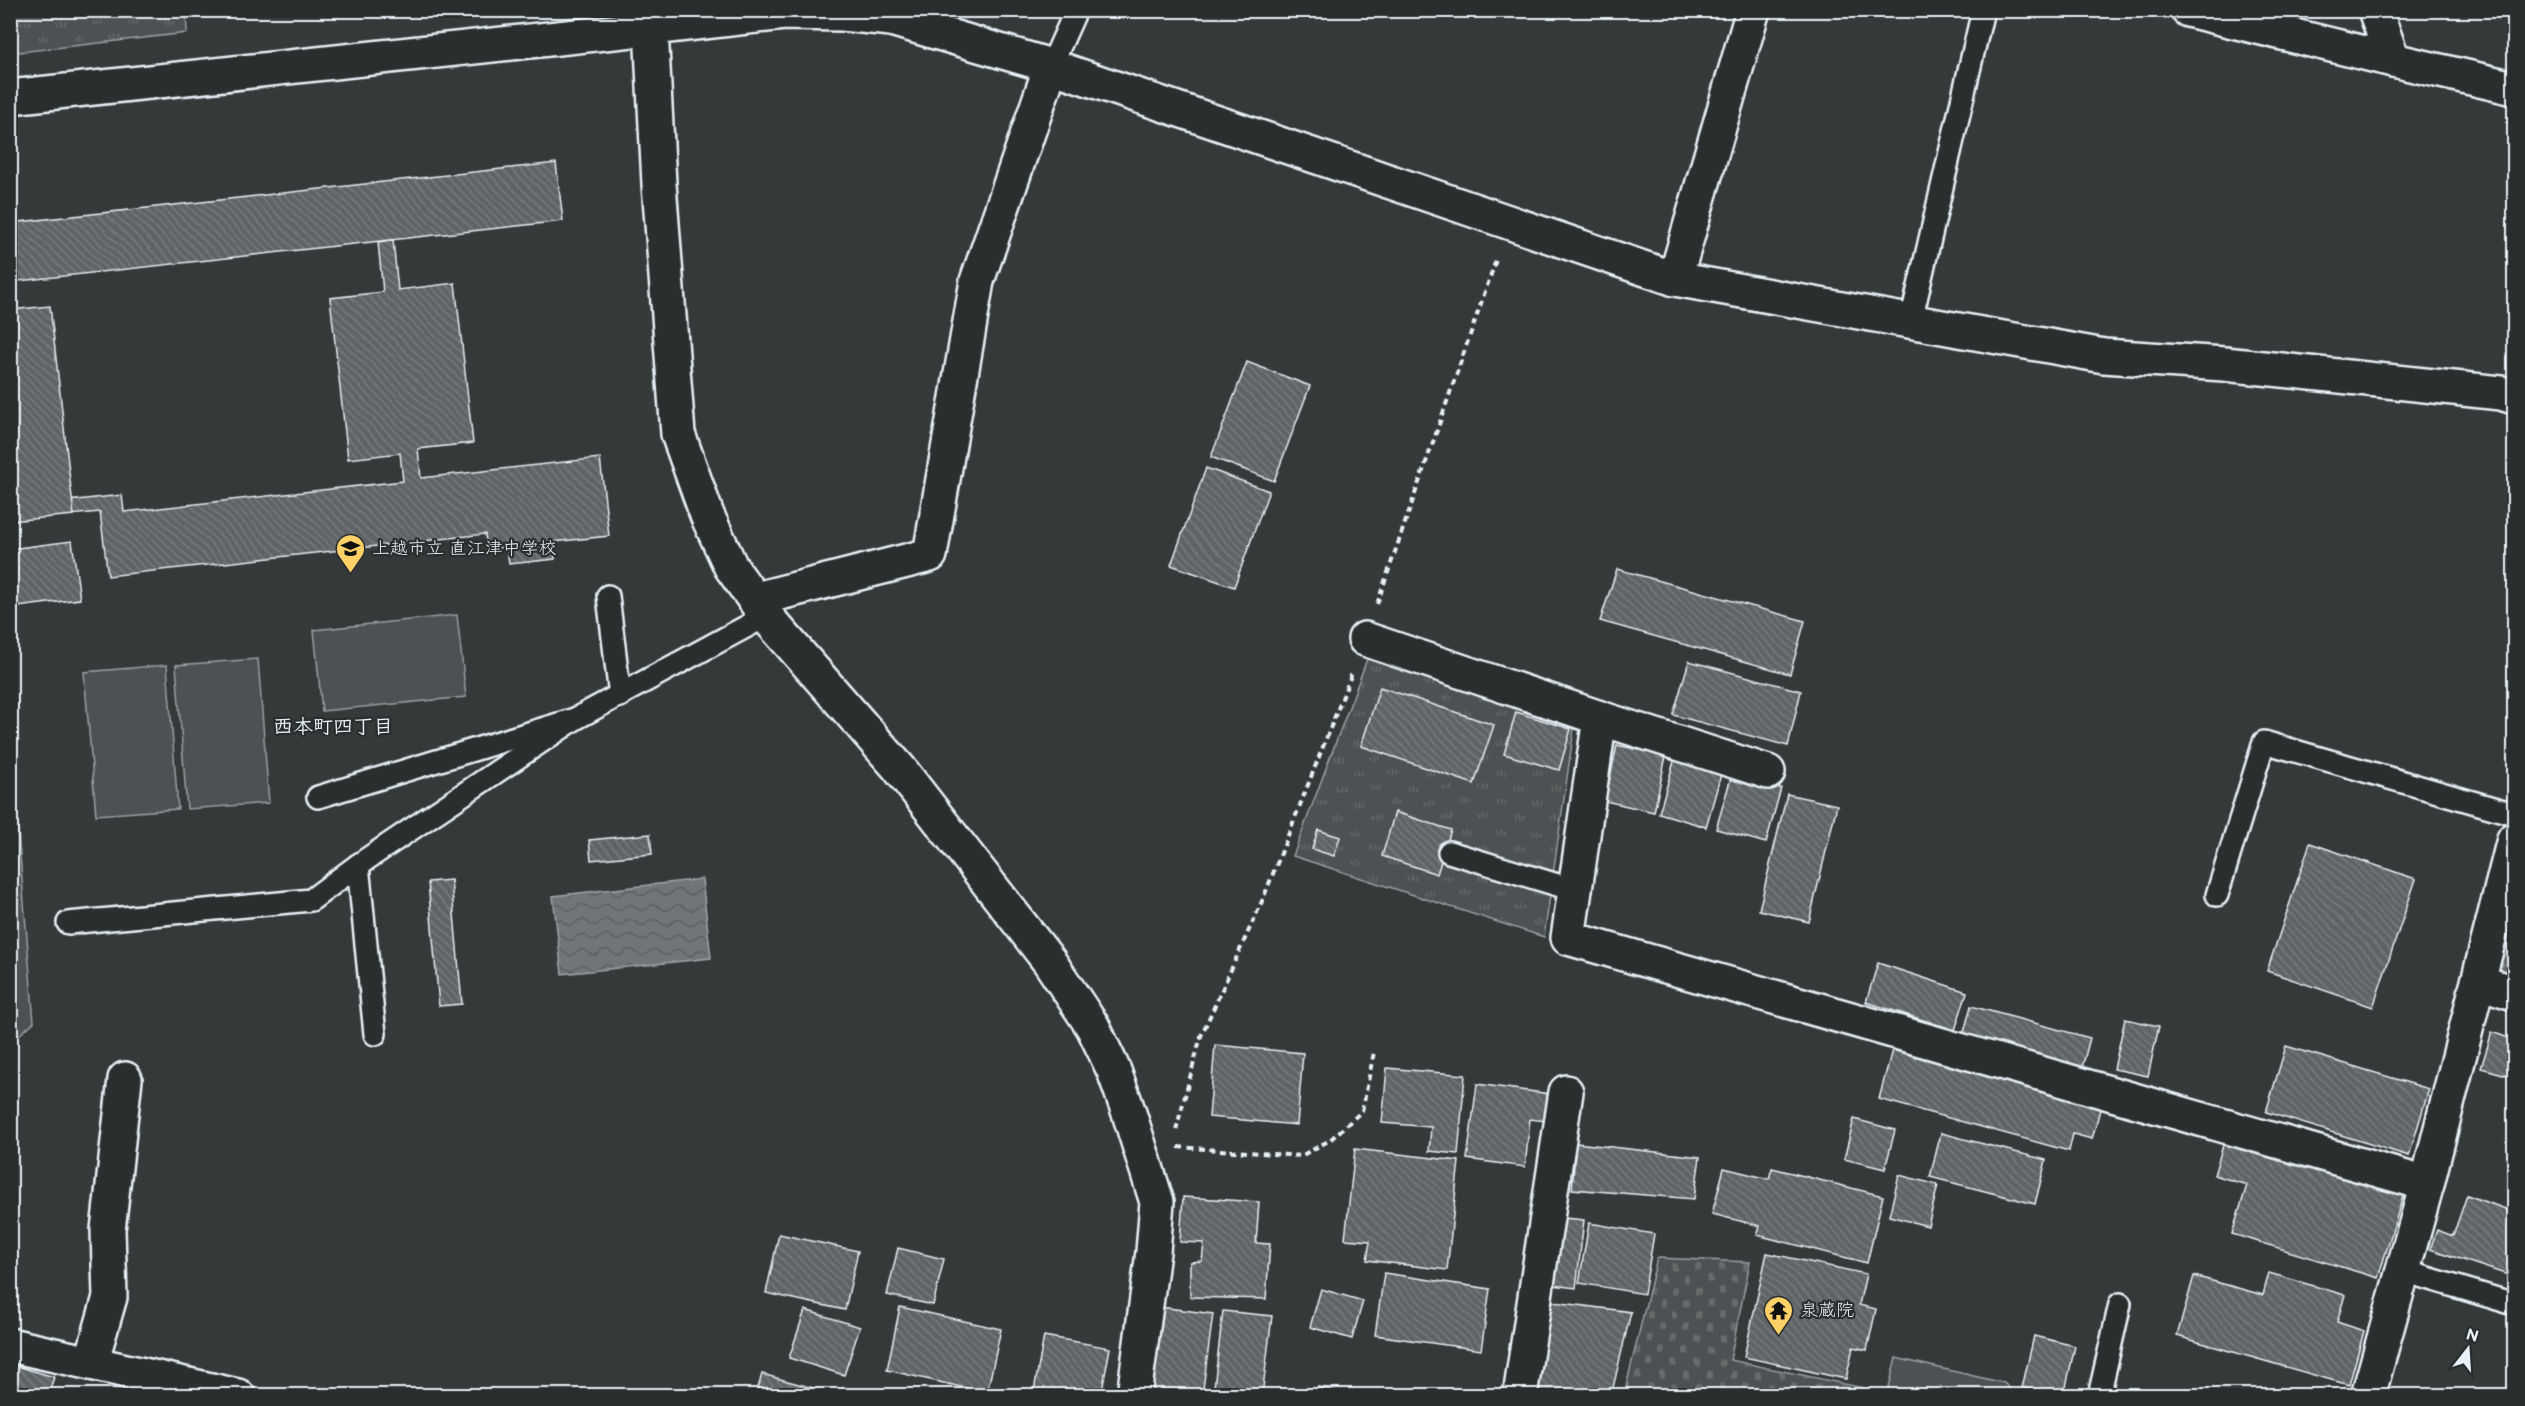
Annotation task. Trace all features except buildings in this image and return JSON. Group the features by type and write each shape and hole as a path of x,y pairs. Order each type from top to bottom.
{"street":[{"path":"1675,279 1753,10"},
{"path":"2188,10 2514,88"},
{"path":"2375,10 2394,60"},
{"path":"10,97 650,19 784,13 842,14 891,20 1051,66 1675,279 2104,356 2367,378 2501,393 2514,398"},
{"path":"650,19 657,150 678,434 707,515 731,567 761,608 899,768 1049,961 1093,1027 1125,1102 1157,1202 1153,1252 1134,1395"},
{"path":"761,608 930,555 977,281 1051,66"},
{"path":"1365,639 1768,772"},
{"path":"1600,718 1568,938 2427,1184"},
{"path":"2368,1395 2427,1184 2514,839"},
{"path":"2479,982 2514,993"},
{"path":"91,1363 110,1297 108,1230 125,1079"},
{"path":"1520,1395 1566,1092"},
{"path":"10,1345 238,1395"}],"lane":[{"path":"1051,66 1076,10"},
{"path":"1911,321 1983,10"},
{"path":"608,596 620,696"},
{"path":"68,923 311,900 358,865 575,719 620,696 761,608"},
{"path":"318,797 575,719"},
{"path":"2217,895 2264,742 2514,814"},
{"path":"1449,852 1574,890"},
{"path":"358,865 375,1034"},
{"path":"2404,1271 2514,1304"},
{"path":"2099,1395 2120,1304"}],"path":[{"path":"1174,1135 1201,1036 1263,899 1365,639 1509,222"},
{"path":"1171,1146 1301,1156 1330,1140 1362,1111 1374,1052"}],"green space":[{"path":"10,11 186,11 187,33 11,53"},
{"path":"457,615 466,697 322,711 314,630"},
{"path":"1369,654 1575,722 1544,937 1293,856"},
{"path":"258,659 269,803 187,809 176,665"},
{"path":"167,665 178,809 96,815 84,672"},
{"path":"10,736 34,1022 11,1042 10,1042"},
{"path":"1657,1258 1750,1262 1730,1360 1883,1392 1882,1395 1624,1395"},
{"path":"1896,1358 2004,1383 2016,1395 1887,1395"}],"water":[{"path":"702,879 711,958 562,974 553,896"}],"place":[{"name":"上越市立 直江津中学校","path":"351,574"},
{"name":"泉蔵院","path":"1779,1336"}],"district":[{"name":"西本町四丁目","path":"333,727"}]}
